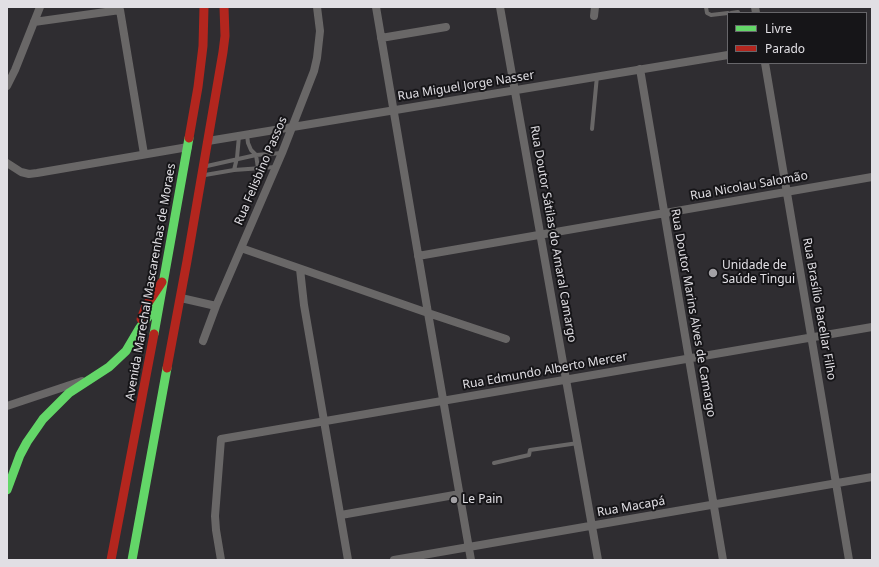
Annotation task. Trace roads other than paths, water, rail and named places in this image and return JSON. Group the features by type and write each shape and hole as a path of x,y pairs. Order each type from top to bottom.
{"main road":[{"name":"Avenida Marechal Mascarenhas de Moraes","path":"132,560 157,386 181,298 208,141 207,91 203,46 204,7"},
{"name":"Avenida Marechal Mascarenhas de Moraes","path":"111,560 188,147 224,44 224,7"},
{"path":"186,157 208,141"},
{"path":"7,490 23,449 43,419 65,397 109,367 126,351 139,329 187,261"},
{"path":"139,329 146,306 164,279"},
{"path":"147,372 147,379 149,382 157,386"}],"street":[{"path":"7,86 15,70 40,7"},
{"name":"Rua Felisbino Passos","path":"203,341 216,306 282,153 309,85 317,58 320,31 318,7"},
{"path":"376,7 471,560"},
{"name":"Rua Doutor Sátilas do Amaral Camargo","path":"500,7 598,560"},
{"path":"34,22 120,10 144,154"},
{"path":"381,38 446,27"},
{"name":"Rua Miguel Jorge Nasser","path":"208,141 727,55"},
{"name":"Rua Brasílio Bacellar Filho","path":"765,64 849,560"},
{"name":"Rua Doutor Marins Alves de Camargo","path":"640,69 722,560"},
{"path":"7,163 22,172 29,174 188,147"},
{"name":"Rua Nicolau Salomão","path":"418,256 872,177"},
{"path":"241,248 506,339"},
{"path":"300,269 304,305 348,560"},
{"path":"181,298 216,306"},
{"name":"Rua Edmundo Alberto Mercer","path":"221,560 215,516 221,439 872,327"},
{"path":"7,406 91,378"},
{"name":"Rua Macapá","path":"394,560 872,477"},
{"path":"341,515 460,494"}],"lane":[{"path":"706,7 707,13 711,15 715,16 727,14"},
{"path":"592,129 597,76"},
{"path":"243,135 251,150 256,155 258,168"},
{"path":"234,170 243,135"},
{"path":"203,171 237,158 282,153"},
{"path":"203,171 276,166"},
{"path":"494,463 528,455 530,450 578,443"}],"place":[{"name":"Unidade de Saúde Tingui","path":"713,273"},
{"name":"Le Pain","path":"454,500"}]}
